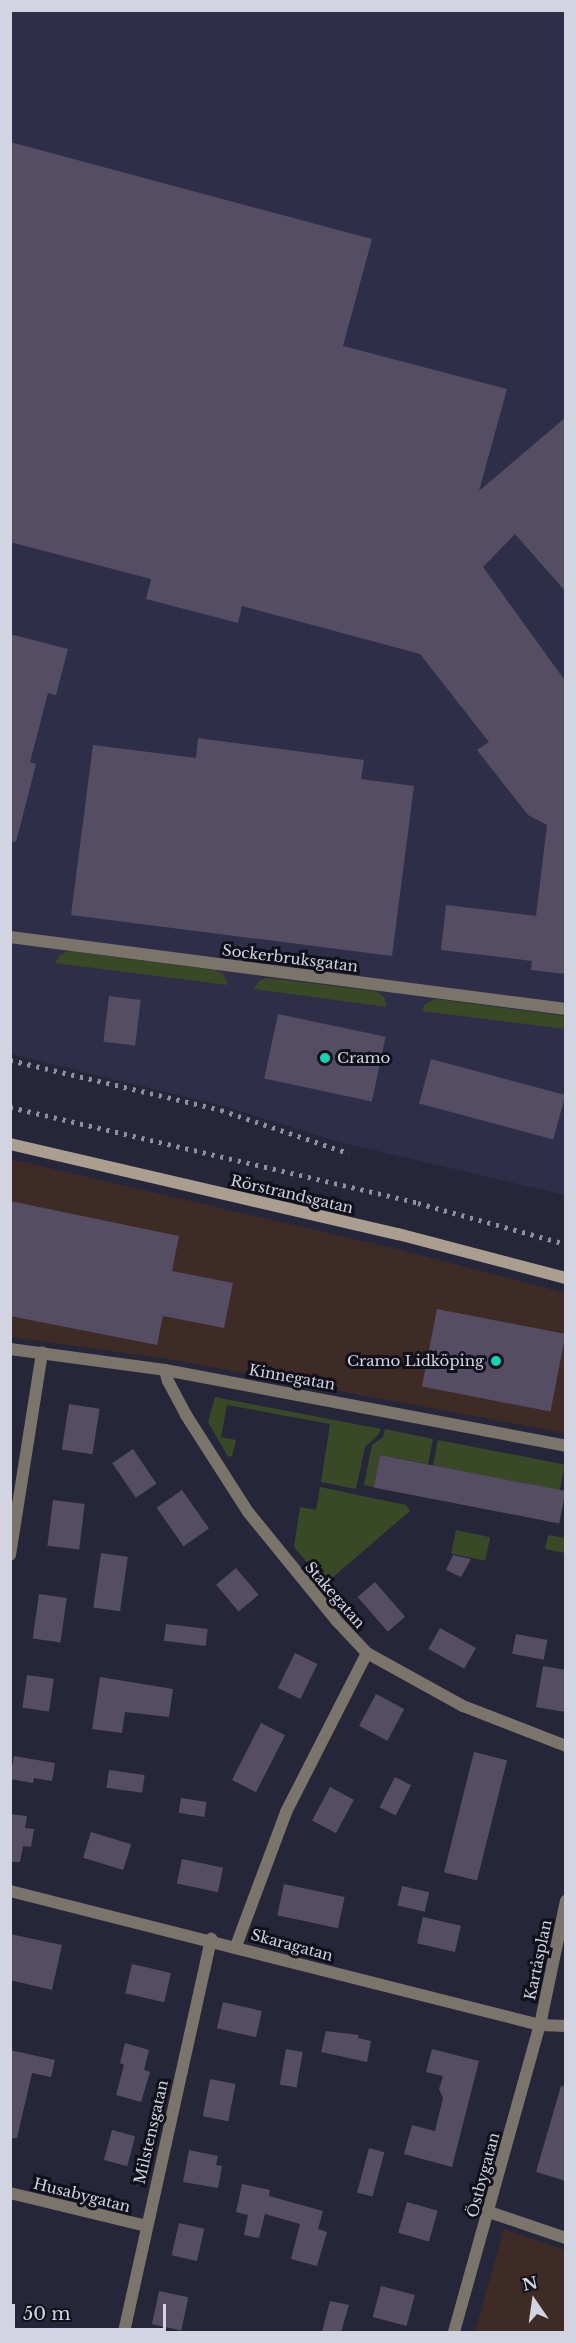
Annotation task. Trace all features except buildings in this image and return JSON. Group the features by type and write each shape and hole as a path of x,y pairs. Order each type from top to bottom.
{"main road":[{"name":"Rörstrandsgatan","path":"10,1144 398,1234 566,1278"}],"street":[{"name":"Sockerbruksgatan","path":"10,937 566,1009"},
{"name":"Kinnegatan","path":"10,1349 165,1370 566,1446"},
{"path":"10,1554 42,1353"},
{"name":"Stakegatan","path":"165,1370 168,1381 186,1414 248,1512 336,1620 367,1653 463,1706 566,1746"},
{"path":"236,1946 276,1834 367,1653"},
{"name":"Skaragatan","path":"10,1891 211,1939 540,2025 566,2026"},
{"name":"Kartåsplan","path":"540,2025 566,1901"},
{"name":"Milstensgatan","path":"124,2332 211,1939"},
{"name":"Östbygatan","path":"454,2332 540,2025"},
{"name":"Husabygatan","path":"10,2193 146,2226"},
{"path":"489,2212 566,2238"}],"shaded area":[{"path":"11,11 565,11 565,1195 339,1142 227,1107 11,1054"},
{"path":"10,1159 401,1250 565,1293 565,1433 169,1359 11,1337"},
{"path":"504,2229 565,2250 565,2332 475,2332"}],"green space":[{"path":"68,951 215,970 223,974 228,985 55,963 59,956"},
{"path":"266,978 375,991 384,997 387,1007 254,989 259,981"},
{"path":"436,999 565,1016 565,1029 422,1011 425,1004"},
{"path":"215,1397 381,1429 365,1447 356,1489 321,1482 330,1424 227,1405 221,1437 236,1440 232,1456 228,1457 208,1422"},
{"path":"385,1429 433,1439 428,1464 380,1455 374,1487 364,1485 372,1445 383,1437"},
{"path":"438,1440 565,1465 560,1490 433,1466"},
{"path":"320,1487 406,1505 410,1511 325,1584 294,1547 300,1507 316,1510"},
{"path":"456,1530 490,1537 485,1561 451,1553"},
{"path":"548,1535 565,1538 565,1553 545,1549"}],"railway":[{"path":"10,1060 221,1110 349,1153"},
{"path":"10,1107 418,1203 566,1244"}],"place":[{"name":"Cramo","path":"325,1058"},
{"name":"Cramo Lidköping","path":"496,1361"}]}
